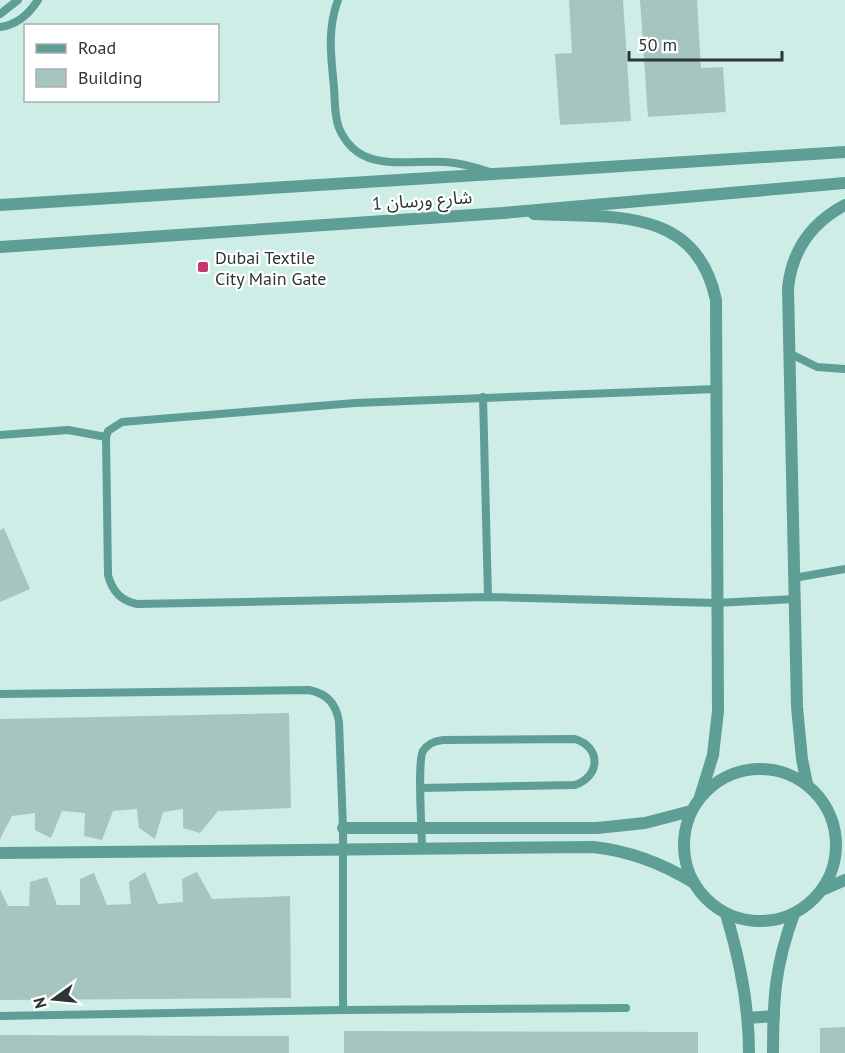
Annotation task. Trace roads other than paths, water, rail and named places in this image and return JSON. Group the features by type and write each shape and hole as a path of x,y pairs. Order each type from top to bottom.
{"street":[{"name":"شارع ورسان 1","path":"0,205 845,152"},
{"name":"شارع ورسان 1","path":"0,247 503,213 845,183"},
{"path":"807,784 798,724 788,288 794,259 809,233 819,222 845,205"},
{"path":"503,213 620,219 650,223 682,239 705,266 712,282 716,300 717,733 700,797"},
{"path":"845,823 807,784 790,774 771,769 751,768 732,773 714,783 700,797 691,811 685,828 683,847 686,866 694,883 708,901 726,914 742,920 760,922 778,920 794,914 822,891 845,880"},
{"path":"822,891 833,867 836,840 833,822 826,806"},
{"path":"343,828 621,826 645,823 691,811"},
{"path":"0,853 593,847 614,849 656,862 694,883"},
{"path":"726,914 740,965 748,1018 750,1053"},
{"path":"773,1053 775,986 779,961 794,914"},
{"path":"748,1018 774,1016"}],"lane":[{"path":"0,14 18,0"},
{"path":"0,27 21,19 38,0"},
{"path":"338,0 332,16 330,31 336,111 341,132 353,148 376,161 444,162 462,164 496,174"},
{"path":"789,353 817,367 845,369"},
{"path":"716,389 355,403 122,422 108,431 106,437 108,575 114,591 129,602 137,604 488,597 716,603 794,599"},
{"path":"483,397 488,597"},
{"path":"0,435 68,430 106,437"},
{"path":"794,578 845,569"},
{"path":"0,694 309,690 327,696 338,712 343,828 343,1010"},
{"path":"421,788 575,785 588,779 592,772 594,758 588,745 575,739 436,741 431,743 421,758 421,788 422,849"},
{"path":"0,1016 626,1008"}],"place":[{"name":"Dubai Textile City Main Gate","path":"203,267"}]}
